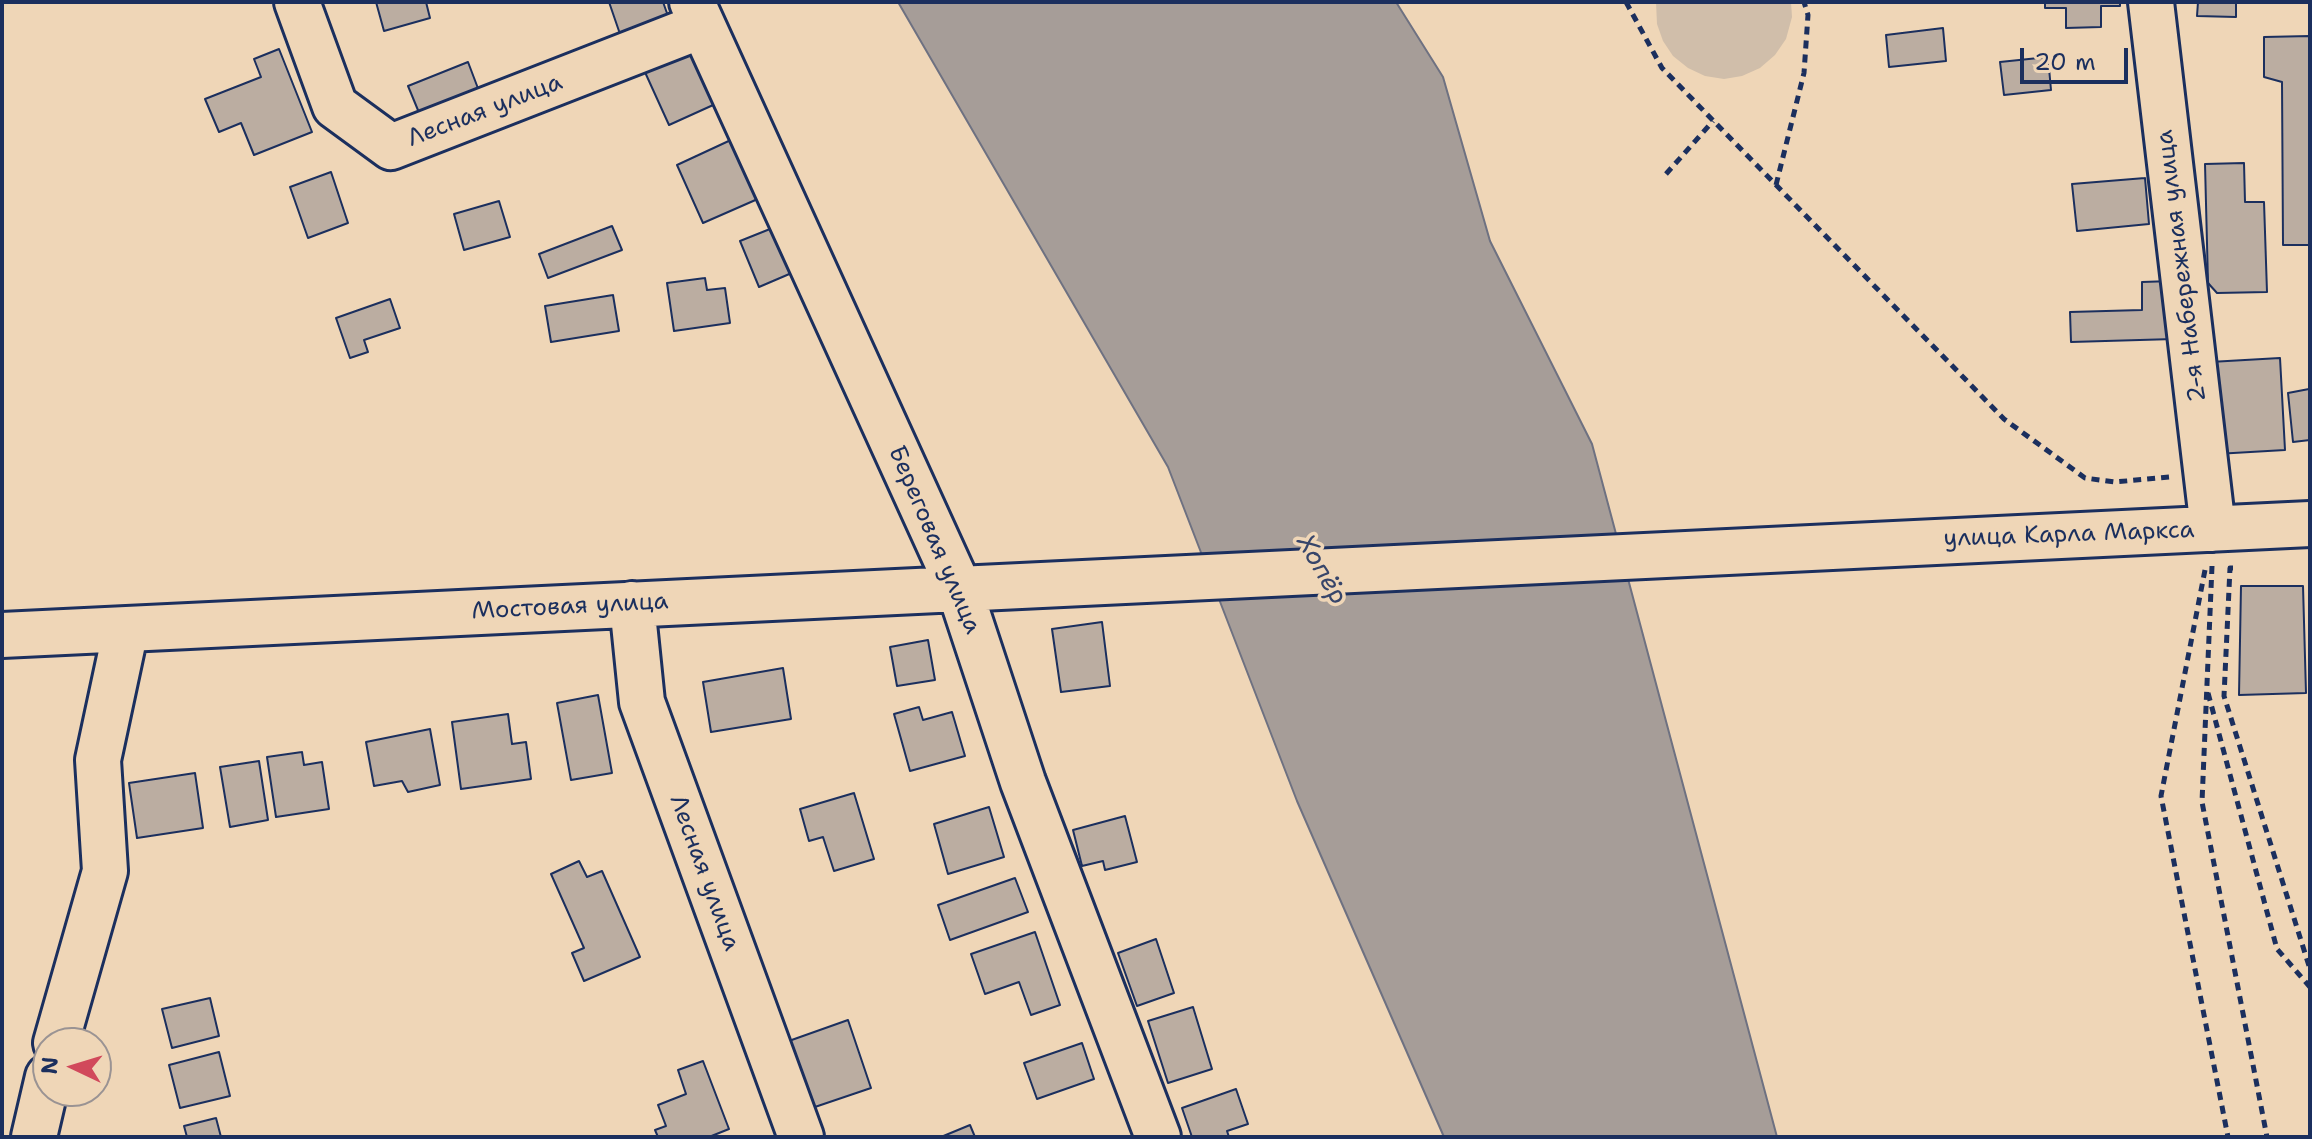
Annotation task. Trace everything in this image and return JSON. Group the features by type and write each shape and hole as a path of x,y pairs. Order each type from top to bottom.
{"street":[{"name":"Лесная улица","path":"297,2 335,106 391,147 696,14"},
{"name":"2-я Набережная улица","path":"2151,2 2213,529"},
{"name":"Береговая улица","path":"696,14 959,588 1023,782 1158,1137"},
{"name":"улица Карла Маркса","path":"1138,578 2310,524"},
{"name":"Мостовая улица","path":"2,635 1138,578"},
{"name":"Лесная улица","path":"632,604 642,702 801,1137"},
{"path":"61,1027 105,871 98,760 126,629"},
{"path":"34,1137 41,1107"}],"path":[{"path":"1626,2 1662,68 2004,419 2085,478 2115,482 2206,473"},
{"path":"1776,186 1804,73 1808,15 1804,2"},
{"path":"1666,174 1713,121"},
{"path":"2213,529 2202,802 2267,1137"},
{"path":"2213,529 2161,796 2228,1137"},
{"path":"2246,567 2230,568 2224,696 2310,969"},
{"path":"2207,688 2277,949 2310,987"}],"shaded area":[{"path":"1656,2 1791,2 1792,17 1786,39 1775,55 1760,68 1724,79 1705,76 1673,56 1657,24"}],"water":[{"name":"Хопёр","path":"898,2 1396,2 1443,77 1490,241 1592,444 1777,1137 1444,1137 1297,801 1168,467"}],"building":[{"path":"376,2 426,2 430,18 384,31"},
{"path":"609,2 663,2 668,16 620,34"},
{"path":"2045,2 2120,2 2120,6 2101,6 2101,27 2066,28 2066,8 2045,8"},
{"path":"2198,2 2236,2 2236,17 2197,16"},
{"path":"1943,28 1946,61 1889,67 1886,35"},
{"path":"2310,36 2310,245 2283,245 2282,82 2264,77 2264,37"},
{"path":"697,46 722,101 669,125 644,70"},
{"path":"279,49 312,132 254,155 241,123 219,132 205,99 261,77 254,59"},
{"path":"2048,57 2051,90 2004,95 2000,62"},
{"path":"468,62 479,91 420,115 408,86"},
{"path":"733,139 760,198 703,223 677,165"},
{"path":"2244,163 2245,202 2264,202 2267,292 2217,293 2208,283 2205,164"},
{"path":"331,172 348,223 308,238 290,187"},
{"path":"2145,178 2149,224 2077,231 2072,184"},
{"path":"499,201 510,237 464,250 454,214"},
{"path":"612,226 622,250 548,278 539,254"},
{"path":"775,227 794,272 759,287 740,241"},
{"path":"705,278 707,290 725,288 730,323 674,331 667,283"},
{"path":"2172,281 2174,339 2071,342 2070,312 2142,310 2142,282"},
{"path":"613,295 619,331 551,342 545,306"},
{"path":"390,299 400,328 364,340 368,352 350,358 336,318"},
{"path":"2280,358 2285,450 2216,454 2210,362"},
{"path":"2310,371 2310,440 2293,442 2288,393 2309,389"},
{"path":"2241,586 2303,586 2306,693 2239,695"},
{"path":"1102,622 1110,686 1061,692 1052,629"},
{"path":"928,640 935,680 897,686 890,647"},
{"path":"783,668 791,719 711,732 703,682"},
{"path":"598,695 612,773 571,780 557,703"},
{"path":"919,707 923,720 952,712 965,756 910,771 894,714"},
{"path":"508,714 512,744 526,742 531,779 461,789 452,722"},
{"path":"430,729 440,785 408,792 402,781 374,786 366,742"},
{"path":"302,752 304,765 322,762 329,809 276,817 267,757"},
{"path":"259,761 268,820 230,827 220,767"},
{"path":"195,773 203,828 137,838 129,783"},
{"path":"854,793 874,859 834,871 823,837 809,841 800,809"},
{"path":"989,807 1004,857 948,874 934,824"},
{"path":"1125,816 1137,862 1105,870 1103,861 1082,866 1073,830"},
{"path":"579,861 587,877 602,871 640,957 584,981 572,953 584,948 551,874"},
{"path":"1015,878 1028,912 950,940 938,905"},
{"path":"1035,932 1060,1005 1031,1015 1019,982 985,994 971,954"},
{"path":"1156,939 1174,993 1137,1006 1118,953"},
{"path":"210,998 219,1036 172,1048 162,1009"},
{"path":"1193,1007 1212,1069 1168,1083 1148,1021"},
{"path":"848,1020 871,1088 809,1109 786,1042"},
{"path":"1082,1043 1094,1079 1037,1099 1024,1063"},
{"path":"219,1052 230,1096 180,1108 169,1065"},
{"path":"703,1061 729,1129 709,1137 658,1137 655,1130 666,1126 658,1105 686,1094 678,1070"},
{"path":"1236,1089 1248,1124 1227,1131 1229,1137 1192,1137 1182,1108"},
{"path":"216,1118 221,1137 187,1137 184,1126"},
{"path":"970,1125 975,1137 941,1137"}]}
